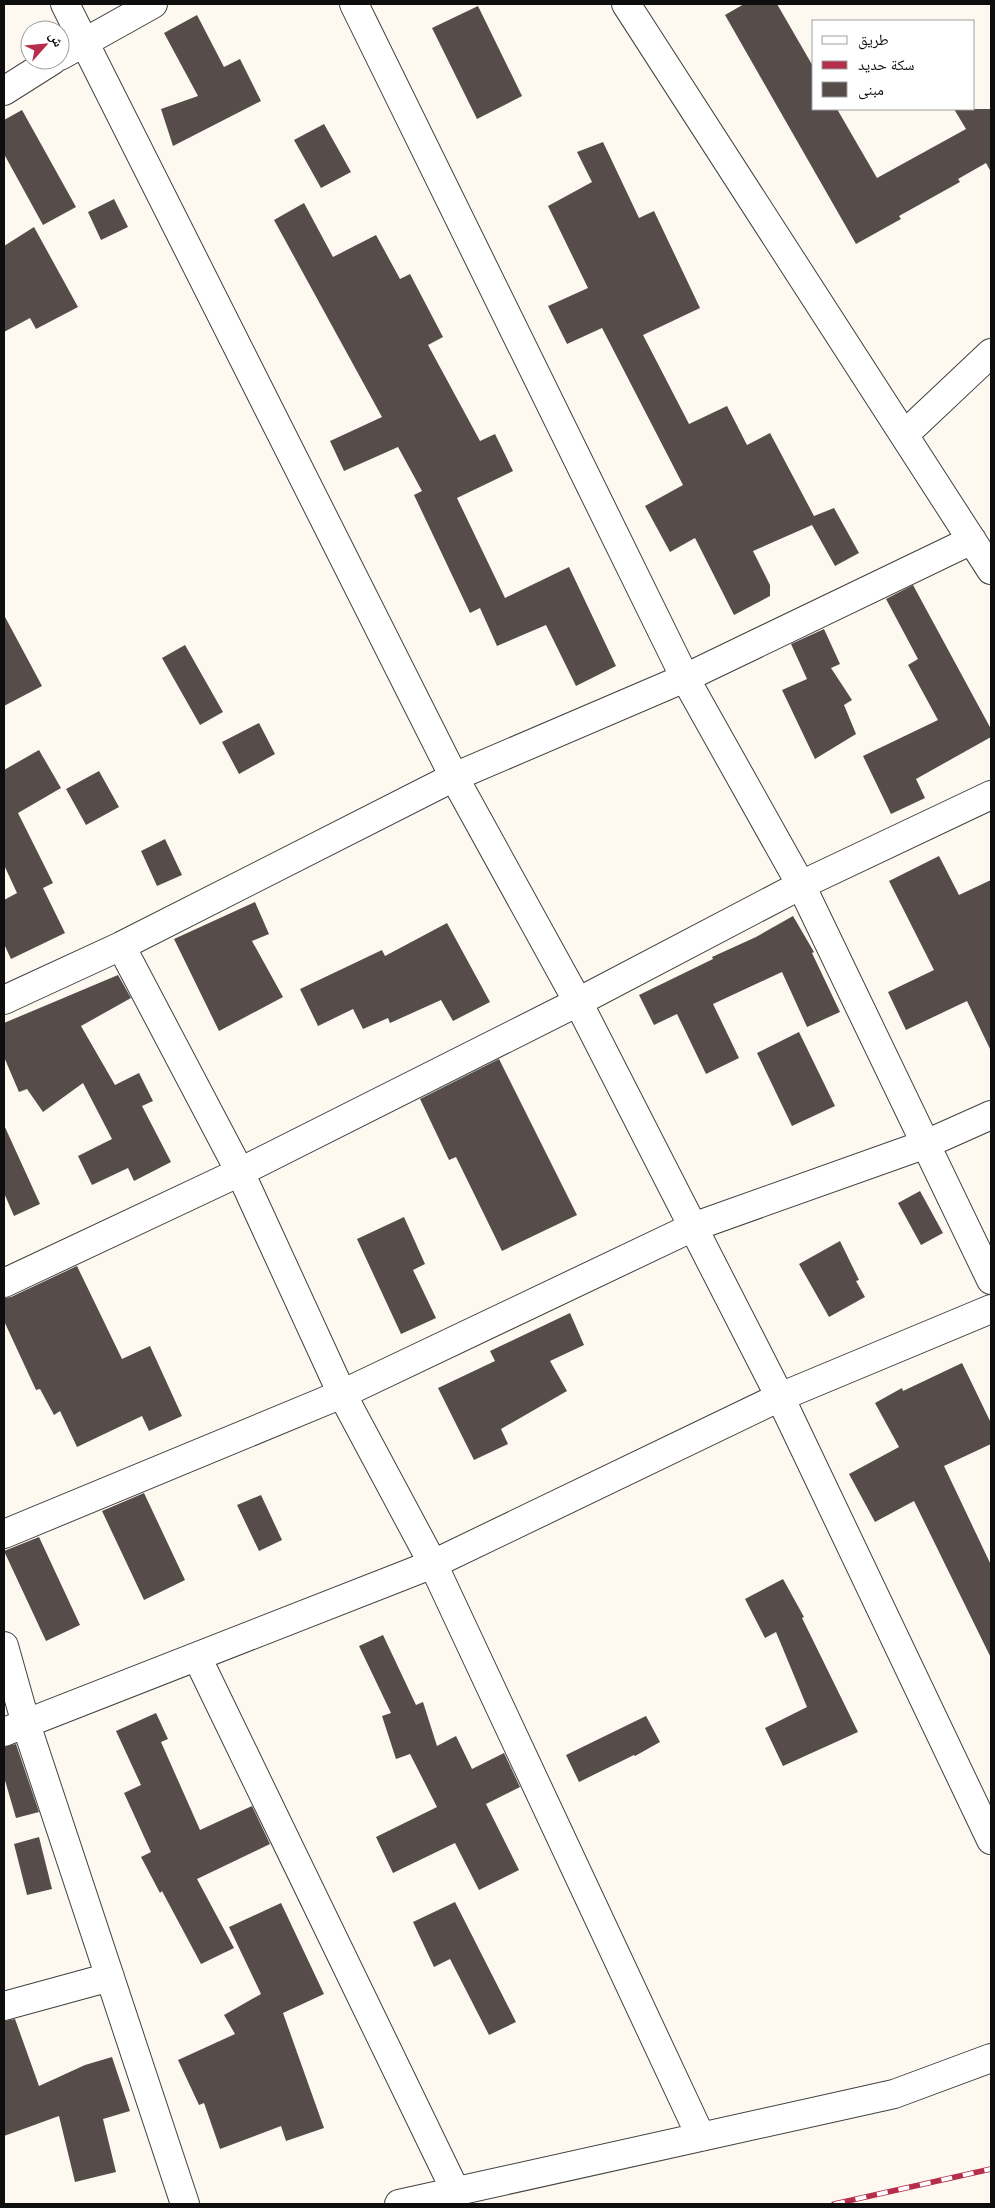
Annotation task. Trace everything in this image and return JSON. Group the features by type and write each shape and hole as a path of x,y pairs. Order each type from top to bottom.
{"street":[{"path":"65,4 454,777 578,1002 780,1397 991,1840"},
{"path":"70,50 153,4"},
{"path":"354,4 685,678 801,885 991,1280"},
{"path":"626,4 991,570"},
{"path":"4,91 37,70"},
{"path":"904,435 991,353"},
{"path":"4,1000 121,946 454,777 685,678 972,540"},
{"path":"4,1283 240,1172 578,1002 801,885 991,795"},
{"path":"121,946 240,1172 342,1394 434,1564 701,2137"},
{"path":"4,1534 342,1394 693,1227 926,1144 991,1115"},
{"path":"15,1728 434,1564 780,1397 991,1309"},
{"path":"4,1646 15,1728 110,1977 185,2204"},
{"path":"197,1657 456,2192"},
{"path":"4,2006 110,1977"},
{"path":"399,2204 894,2094 991,2058"}],"building":[{"path":"744,4 777,4 812,65 812,110 838,110 877,178 966,129 955,110 991,109 991,172 986,163 958,179 960,182 899,216 901,219 856,244 725,15"},
{"path":"478,6 522,96 477,119 432,28"},
{"path":"197,15 224,67 240,59 261,101 173,146 161,109 198,96 164,33"},
{"path":"22,110 76,207 43,225 4,154 4,120"},
{"path":"324,124 351,172 321,188 294,140"},
{"path":"603,142 639,218 654,211 700,308 643,335 689,424 727,406 747,445 770,433 814,516 834,508 859,553 835,566 812,525 753,551 770,585 770,596 734,615 695,538 670,552 645,506 683,485 602,328 567,344 548,306 588,288 548,206 592,182 577,152"},
{"path":"114,199 128,227 101,240 88,212"},
{"path":"304,203 333,257 376,235 400,279 410,274 443,337 428,345 480,441 495,434 513,471 457,498 505,598 569,567 616,666 576,686 546,625 497,646 480,608 470,613 414,495 422,491 398,447 344,471 330,441 382,417 274,220"},
{"path":"34,227 78,307 36,329 30,318 4,332 4,246"},
{"path":"913,585 991,729 991,737 916,779 925,798 891,814 863,756 938,720 908,665 918,659 886,599"},
{"path":"4,615 42,686 4,706"},
{"path":"824,629 840,664 831,668 852,700 844,705 856,734 815,759 782,690 807,679 791,644"},
{"path":"185,645 223,712 200,725 162,658"},
{"path":"259,723 275,754 239,774 222,742"},
{"path":"39,750 61,788 18,813 53,883 43,888 65,933 11,959 4,944 4,900 17,893 4,865 4,770"},
{"path":"99,771 119,807 86,825 66,789"},
{"path":"165,839 182,875 157,886 141,851"},
{"path":"939,856 959,895 991,880 991,1051 967,1001 906,1030 888,992 934,970 889,881"},
{"path":"255,902 269,934 252,941 283,997 219,1031 174,939"},
{"path":"793,916 814,952 812,953 840,1012 807,1027 782,972 713,1004 739,1058 706,1074 677,1014 654,1025 639,995 713,959 712,957 756,937"},
{"path":"447,923 490,1002 453,1021 441,1000 390,1023 388,1018 363,1029 353,1009 318,1026 300,989 382,950 385,956"},
{"path":"118,975 131,998 81,1026 115,1085 139,1073 153,1101 142,1106 171,1162 134,1181 128,1168 92,1185 78,1156 112,1139 83,1083 43,1112 27,1089 19,1092 4,1057 4,1023"},
{"path":"799,1032 835,1106 792,1126 757,1053"},
{"path":"499,1059 577,1215 502,1251 456,1157 449,1160 420,1099"},
{"path":"4,1125 40,1204 14,1216 4,1193"},
{"path":"920,1191 943,1233 921,1245 898,1203"},
{"path":"404,1217 425,1264 413,1270 436,1318 401,1334 357,1239"},
{"path":"840,1241 859,1280 856,1281 865,1297 829,1317 799,1264"},
{"path":"77,1266 122,1359 150,1346 182,1416 149,1431 142,1416 77,1447 60,1411 54,1415 40,1389 36,1390 4,1321 4,1298 11,1297"},
{"path":"570,1313 584,1345 550,1361 567,1391 501,1429 508,1444 474,1460 438,1388 495,1361 490,1351"},
{"path":"962,1363 991,1423 991,1444 944,1466 991,1565 991,1658 914,1501 875,1522 849,1474 899,1447 875,1403 902,1388 903,1391"},
{"path":"144,1493 185,1580 144,1600 102,1511"},
{"path":"261,1495 282,1540 259,1551 237,1505"},
{"path":"39,1537 80,1625 46,1641 4,1551"},
{"path":"783,1579 804,1617 802,1618 858,1732 783,1766 765,1728 807,1707 776,1632 765,1638 745,1599"},
{"path":"383,1635 416,1705 423,1702 437,1746 456,1736 472,1769 504,1753 520,1787 486,1804 519,1870 479,1890 455,1843 393,1873 376,1837 437,1807 410,1754 396,1759 382,1716 391,1713 359,1646"},
{"path":"156,1713 168,1739 161,1742 200,1830 252,1806 270,1844 197,1879 234,1948 201,1964 162,1891 160,1893 141,1857 151,1852 124,1793 141,1785 116,1731"},
{"path":"646,1716 660,1742 579,1782 566,1755"},
{"path":"16,1744 39,1812 16,1818 4,1777 4,1747"},
{"path":"39,1837 52,1889 27,1895 14,1844"},
{"path":"455,1902 516,2022 489,2035 450,1959 434,1967 413,1922"},
{"path":"281,1903 324,1994 283,2013 324,2128 286,2141 281,2126 220,2149 204,2103 199,2105 178,2060 235,2034 224,2015 261,1994 229,1927"},
{"path":"15,2019 39,2086 85,2065 112,2057 130,2111 103,2119 116,2172 75,2182 59,2116 4,2136 4,2021"}],"railway":[{"path":"834,2204 991,2169"}]}
